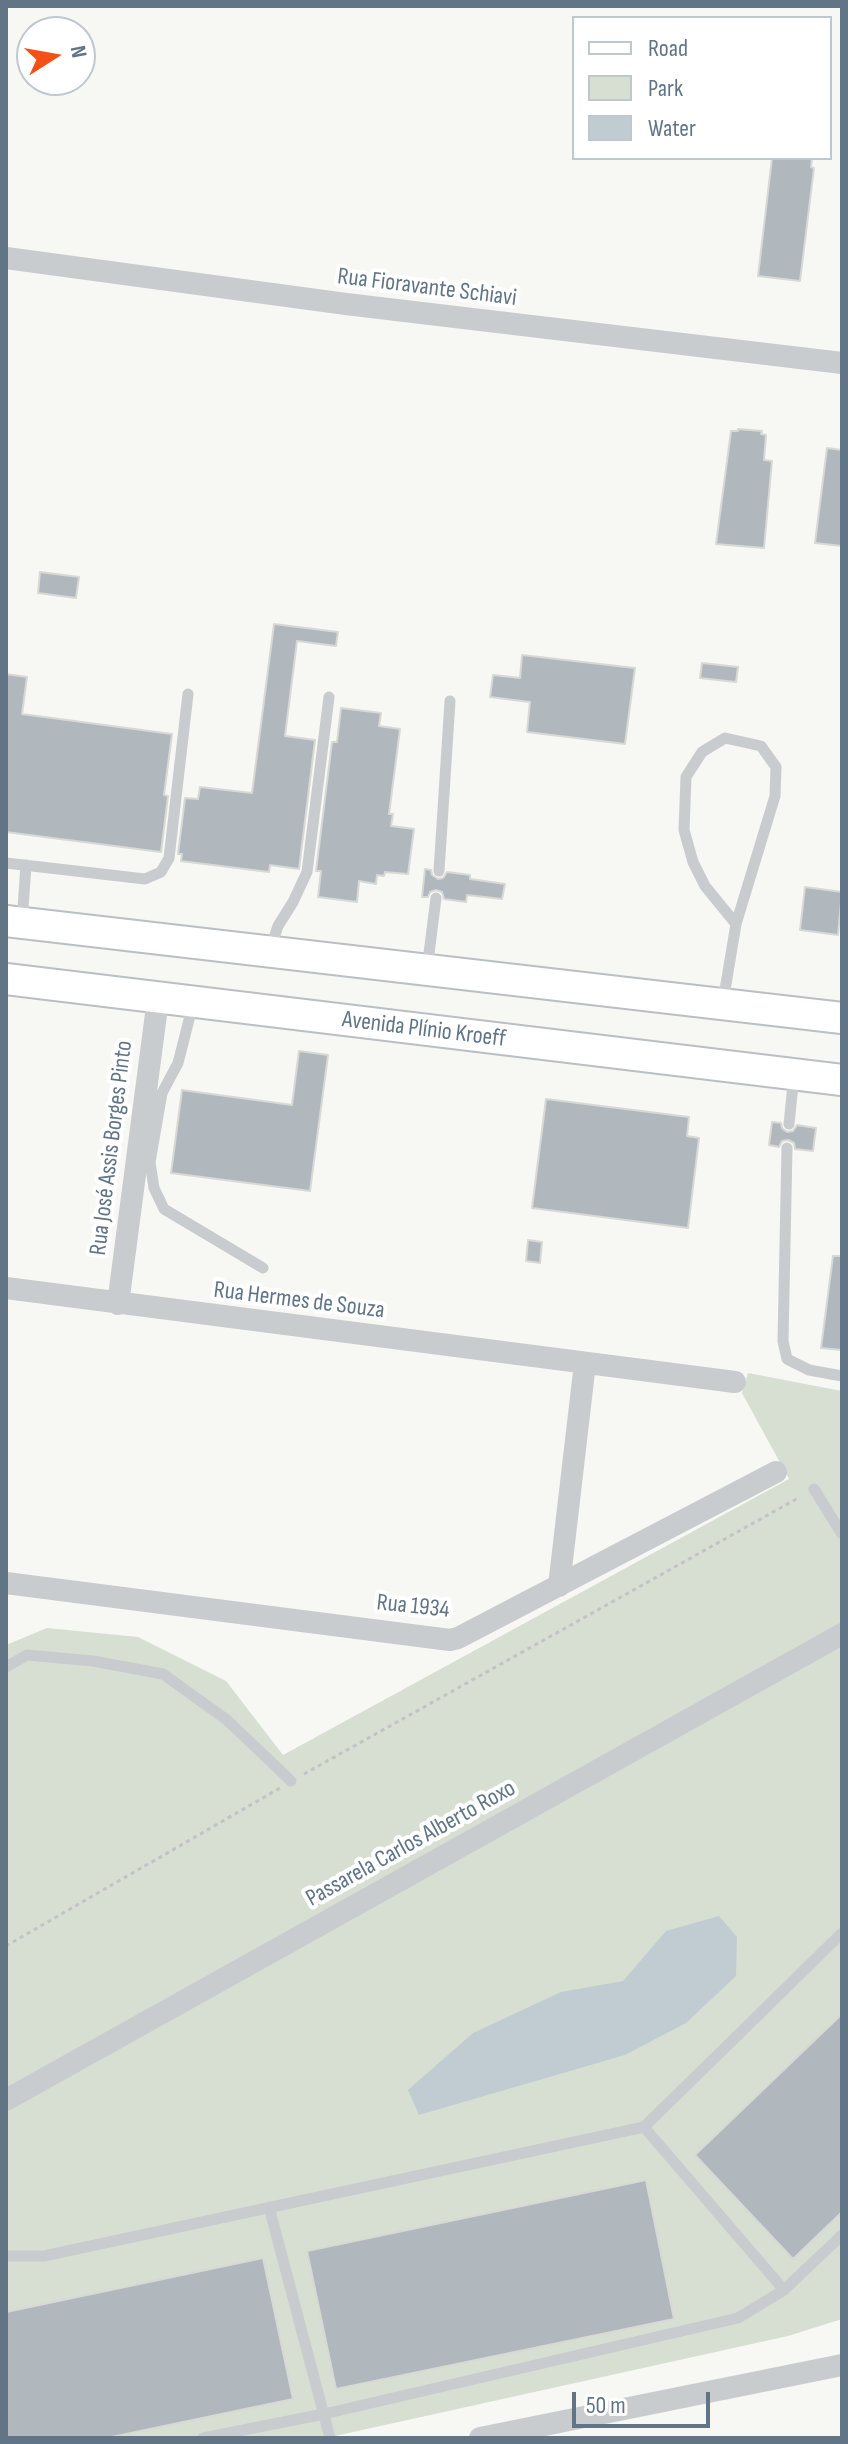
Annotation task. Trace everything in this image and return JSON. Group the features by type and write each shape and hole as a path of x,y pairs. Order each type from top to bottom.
{"main road":[{"path":"14,922 842,1018"},
{"name":"Avenida Plínio Kroeff","path":"6,979 842,1080"}],"street":[{"name":"Rua Fioravante Schiavi","path":"6,258 346,304 842,363"},
{"name":"Rua José Assis Borges Pinto","path":"118,1304 158,999"},
{"name":"Rua Hermes de Souza","path":"6,1288 735,1382"},
{"path":"559,1586 585,1363"},
{"name":"Rua 1934","path":"6,1583 450,1640 776,1472"},
{"name":"Passarela Carlos Alberto Roxo","path":"6,2100 842,1634"},
{"path":"480,2438 842,2365"}],"lane":[{"path":"6,863 145,879 161,872 169,858 188,694"},
{"path":"269,952 278,926 307,872 329,697"},
{"path":"439,871 450,701"},
{"path":"723,1003 736,924 775,796 776,767 761,746 725,738 702,752 686,777 684,830 693,862 705,886 736,924"},
{"path":"14,922 26,865"},
{"path":"426,970 436,898"},
{"path":"193,1003 178,1063 162,1093 150,1162 154,1188 164,1209 263,1268"},
{"path":"789,1124 794,1074"},
{"path":"787,1148 783,1341 787,1359 809,1370 842,1376"},
{"path":"814,1489 842,1534"},
{"path":"6,1667 27,1655 93,1661 163,1674 227,1720 291,1781"},
{"path":"6,2256 44,2256 644,2127 842,1933"},
{"path":"644,2127 784,2290"},
{"path":"269,2207 330,2438"},
{"path":"203,2438 324,2414 738,2318 784,2290 842,2235"}],"path":[{"path":"6,1946 291,1781 814,1489"}],"green space":[{"path":"748,1373 842,1391 842,2319 788,2336 326,2438 6,2438 6,1645 47,1628 138,1637 226,1681 283,1755 789,1479 742,1393"}],"water":[{"path":"719,1916 737,1937 736,1976 686,2023 625,2055 419,2115 408,2090 473,2033 561,1992 623,1981 666,1931"}],"building":[{"path":"772,160 812,160 811,167 814,168 800,281 758,276"},
{"path":"731,431 762,431 761,434 766,435 764,460 772,461 764,548 716,544"},
{"path":"827,448 842,450 842,546 815,543"},
{"path":"40,572 79,577 76,598 38,593"},
{"path":"274,624 338,632 336,646 297,641 285,736 315,740 299,869 270,865 269,872 181,861 182,854 178,854 185,798 198,799 200,787 252,793"},
{"path":"522,655 635,668 625,744 527,732 530,702 490,697 493,675 520,678"},
{"path":"702,663 738,667 736,682 700,678"},
{"path":"6,674 27,677 22,714 172,734 161,852 6,832"},
{"path":"341,708 381,713 379,726 400,729 389,814 393,814 391,826 414,829 408,874 385,872 384,876 377,875 376,884 359,881 357,902 318,897 321,871 316,871 332,742 337,742"},
{"path":"425,869 431,870 438,879 447,872 505,884 502,899 467,895 466,902 444,899 442,892 436,890 430,892 428,897 422,897"},
{"path":"805,887 842,892 838,935 800,930"},
{"path":"299,1051 328,1055 310,1191 171,1173 182,1090 292,1105"},
{"path":"546,1099 689,1117 687,1136 699,1138 688,1228 532,1208"},
{"path":"772,1122 781,1123 787,1132 793,1131 797,1125 816,1128 813,1151 795,1149 794,1143 788,1140 782,1141 779,1147 769,1145"},
{"path":"528,1240 542,1242 540,1263 526,1261"},
{"path":"833,1256 842,1256 842,1350 821,1348"},
{"path":"842,2014 842,2212 793,2259 695,2155"},
{"path":"646,2180 674,2319 336,2389 307,2251"},
{"path":"263,2258 293,2399 107,2438 6,2438 6,2312"}]}
